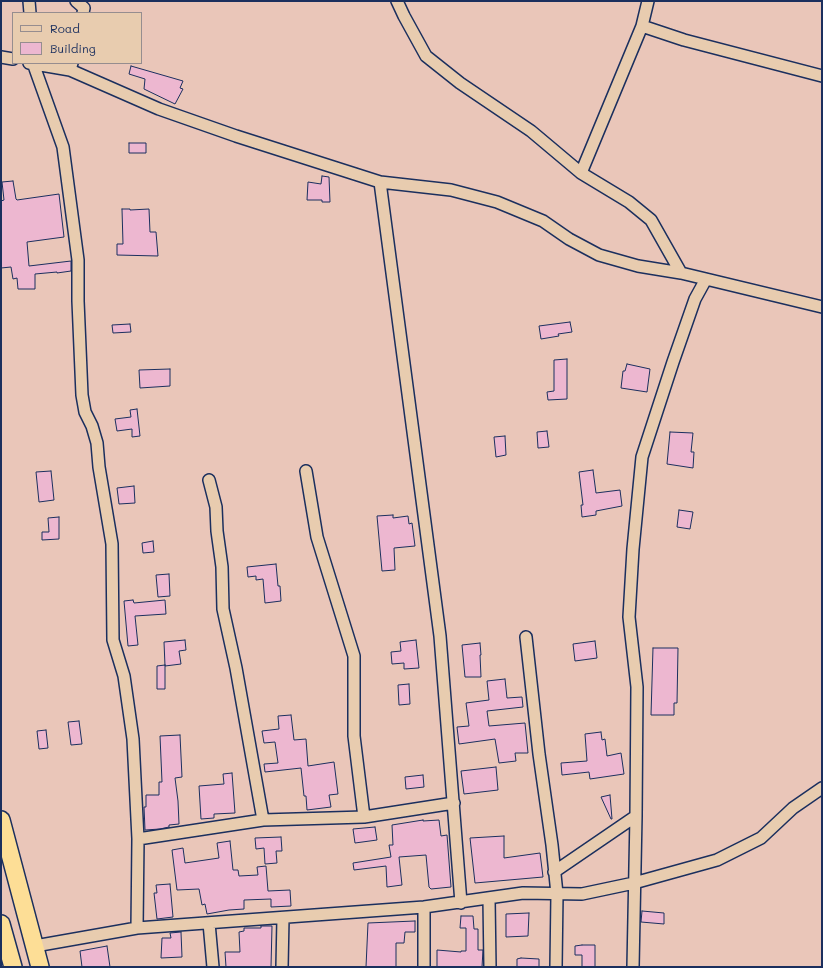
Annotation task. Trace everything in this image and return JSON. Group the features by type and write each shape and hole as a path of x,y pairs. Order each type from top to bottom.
{"highway":[{"path":"1,820 40,967"},
{"path":"1,924 12,967"}],"street":[{"path":"30,1 30,12"},
{"path":"397,1 426,56 460,83 531,131 581,173 629,202 651,220 681,273"},
{"path":"581,173 642,26 648,1"},
{"path":"642,26 684,40 822,76"},
{"path":"1,57 12,59"},
{"path":"32,64 62,147 78,260 78,301 82,395 85,412 92,426 97,443 99,467 112,544 113,640 124,676 133,739 138,840 137,928"},
{"path":"42,64 71,67 159,109 236,136 380,182 451,190 497,202 542,221 569,239 599,255 638,266 706,278 822,307"},
{"path":"380,182 440,636 461,903"},
{"path":"632,967 636,816 637,687 629,617 642,457 672,362 695,299 706,278"},
{"path":"306,471 317,537 354,656 354,736 364,817"},
{"path":"209,480 216,507 217,532 222,567 223,609 236,668 263,820"},
{"path":"526,637 557,894 556,967"},
{"path":"35,946 137,928 424,907 524,893 582,894 634,883 717,860 761,838 793,808 822,788"},
{"path":"138,840 263,820 364,817 454,803"},
{"path":"554,872 636,816"},
{"path":"490,898 490,967"},
{"path":"424,907 424,967"},
{"path":"282,967 283,918"},
{"path":"209,923 212,967"}],"building":[{"path":"131,66 183,81 180,88 183,89 175,104 144,89 145,79 129,74"},
{"path":"129,143 146,143 146,153 129,153"},
{"path":"322,176 329,177 330,202 322,202 322,200 307,200 308,182 321,184"},
{"path":"13,181 17,200 59,194 64,237 27,242 29,266 71,261 71,271 35,274 35,289 18,289 17,278 13,279 11,267 1,268 1,201 4,200 2,182"},
{"path":"122,209 149,209 150,232 156,232 158,256 117,255 117,244 123,244"},
{"path":"570,322 572,332 541,339 539,326"},
{"path":"130,324 131,332 113,333 112,325"},
{"path":"567,359 567,399 548,400 547,392 554,391 554,360"},
{"path":"627,364 650,369 647,392 621,388 623,371 625,371"},
{"path":"170,369 170,386 140,388 139,370"},
{"path":"137,409 140,436 132,437 132,429 117,431 115,419 131,417 130,410"},
{"path":"547,431 549,447 538,448 537,432"},
{"path":"670,432 693,433 691,452 694,452 693,468 667,464"},
{"path":"505,436 506,455 496,457 494,437"},
{"path":"593,470 596,493 620,490 622,506 596,511 596,515 582,517 581,505 583,505 579,472"},
{"path":"51,471 54,500 39,502 36,472"},
{"path":"134,486 135,503 119,504 117,488"},
{"path":"679,510 693,512 690,529 677,527"},
{"path":"393,515 393,518 408,516 409,524 412,523 415,546 394,548 395,570 382,571 377,516"},
{"path":"59,517 59,539 42,540 42,532 49,532 48,518"},
{"path":"153,541 154,552 143,553 142,543"},
{"path":"276,564 281,601 265,603 263,579 256,580 256,576 248,577 247,567"},
{"path":"169,574 170,596 158,597 156,575"},
{"path":"133,600 134,603 165,600 166,614 135,616 138,645 128,646 124,601"},
{"path":"185,640 186,650 179,651 181,664 165,666 164,642"},
{"path":"416,640 419,668 404,669 404,663 392,664 391,652 401,651 400,642"},
{"path":"595,641 597,658 575,661 573,644"},
{"path":"480,643 481,677 465,677 462,645"},
{"path":"653,648 678,648 677,703 674,703 674,715 651,715"},
{"path":"165,665 165,689 157,689 157,666"},
{"path":"505,679 507,698 522,697 523,707 487,711 489,726 525,723 528,753 515,753 516,761 499,763 495,739 459,744 457,727 469,726 466,703 489,700 487,681"},
{"path":"409,684 410,704 399,705 398,685"},
{"path":"291,715 294,740 306,739 308,766 334,762 338,794 329,795 331,807 307,810 301,768 265,772 264,764 278,763 275,742 264,743 262,731 279,729 278,716"},
{"path":"79,721 82,744 71,745 68,722"},
{"path":"46,730 48,748 39,749 37,731"},
{"path":"601,732 602,740 605,739 607,756 621,753 624,774 590,779 589,772 562,775 561,763 587,761 585,734"},
{"path":"180,735 182,777 175,778 179,824 169,825 169,827 160,829 145,830 144,807 146,807 146,795 159,795 159,782 162,782 160,736"},
{"path":"496,767 498,790 464,794 461,771"},
{"path":"232,773 235,813 214,814 214,818 201,819 199,786 224,784 223,774"},
{"path":"423,775 424,787 406,789 405,777"},
{"path":"610,795 612,819 601,797"},
{"path":"423,820 439,820 441,836 447,835 451,887 431,889 429,887 426,855 399,857 402,885 387,887 386,866 354,870 353,863 391,857 389,845 393,845 392,825"},
{"path":"375,827 377,840 355,843 353,829"},
{"path":"504,836 504,858 540,853 543,877 475,883 470,838"},
{"path":"281,837 282,851 276,851 277,863 265,864 264,848 256,849 255,838"},
{"path":"230,841 233,870 238,870 239,876 258,875 257,867 266,866 268,891 290,890 291,906 271,907 271,899 244,900 244,909 207,914 205,904 202,905 199,889 177,890 172,850 183,848 185,863 219,858 217,843"},
{"path":"170,884 173,917 157,919 154,893 157,893 156,885"},
{"path":"642,911 664,913 664,924 641,922"},
{"path":"529,913 528,936 506,937 506,914"},
{"path":"461,916 473,916 474,929 478,929 478,950 483,950 482,967 437,967 437,950 466,951 466,928 460,928"},
{"path":"415,921 415,932 405,932 404,943 396,943 396,967 366,967 368,923"},
{"path":"261,926 272,926 271,967 226,967 225,952 240,952 239,932 244,931 244,928 261,928"},
{"path":"181,932 182,957 161,958 162,938 171,938 170,933"},
{"path":"595,945 595,967 582,967 582,955 575,955 575,946"},
{"path":"107,946 110,967 82,967 80,951"},
{"path":"517,959 539,959 539,967 517,967"}]}
